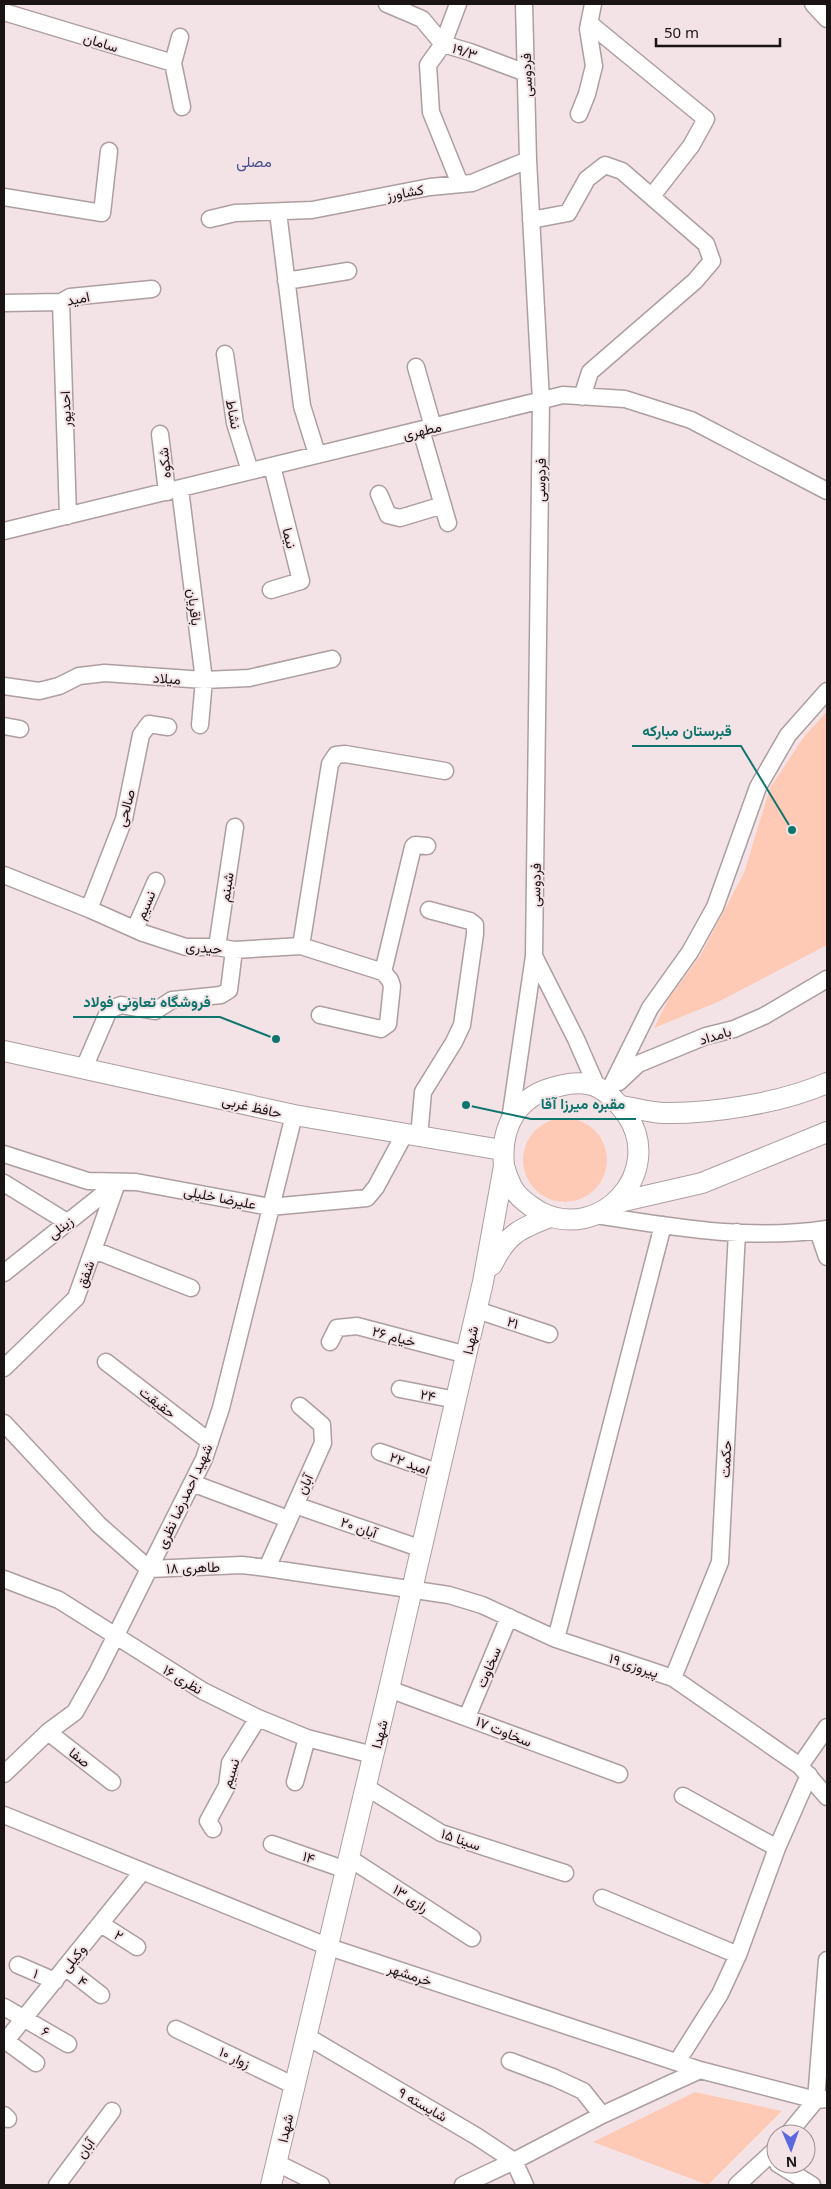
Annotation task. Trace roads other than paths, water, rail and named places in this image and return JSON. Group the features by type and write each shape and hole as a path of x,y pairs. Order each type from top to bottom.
{"main road":[{"name":"حافظ غربی","path":"4,1051 294,1115 412,1136 503,1158"},
{"path":"483,1282 503,1158 504,1135 510,1120 524,1102 544,1089 582,1083 608,1096 660,1113 706,1112 760,1104 827,1082"},
{"path":"503,1158 512,1188 529,1206 550,1217 573,1220 596,1215 615,1203 629,1187 637,1166 638,1145 632,1124 608,1096"},
{"path":"615,1203 702,1183 827,1132"},
{"path":"483,1282 502,1244 523,1228 550,1217"},
{"name":"شهدا","path":"271,2185 390,1689 411,1590 440,1473 483,1282"}],"street":[{"name":"۱۹/۳","path":"387,4 422,19 443,44 526,73"},
{"path":"458,4 443,44 428,65 431,112 460,184"},
{"name":"فردوسی","path":"510,1120 534,956 540,401 528,160 524,4"},
{"path":"579,114 587,94 594,66 588,29 593,4"},
{"path":"813,4 827,18"},
{"name":"سامان","path":"4,12 173,63"},
{"path":"589,23 706,119 690,146 652,196"},
{"path":"180,37 173,63 182,108"},
{"path":"4,197 102,214 109,151"},
{"name":"کشاورز","path":"210,219 235,213 312,210 430,188 472,183 528,160"},
{"path":"531,220 568,213 587,179 604,165 622,171 652,196 706,244 712,261 688,287 590,372 582,397"},
{"path":"278,212 302,406 317,454"},
{"path":"286,281 348,271"},
{"name":"امید","path":"4,303 61,302 70,297 152,289"},
{"name":"احدپور","path":"61,302 68,516"},
{"name":"نشاط","path":"225,354 235,423 250,472"},
{"path":"416,367 448,523"},
{"name":"مطهری","path":"4,531 563,395 625,399 691,420 827,491"},
{"name":"شکوه","path":"160,434 173,490"},
{"name":"نیما","path":"272,466 301,581 272,590"},
{"name":"باقریان","path":"173,490 204,680 200,725"},
{"path":"379,494 388,514 400,518 443,505"},
{"name":"میلاد","path":"4,686 39,691 60,686 79,676 105,673 204,680 250,678 332,659"},
{"path":"608,1096 650,1008 690,952 715,907 758,787 788,735 827,691"},
{"name":"صالحی","path":"89,908 124,819 141,736 149,724 168,727"},
{"path":"4,726 20,729"},
{"path":"301,946 330,764 336,755 345,754 445,771"},
{"name":"شبنم","path":"217,947 235,827"},
{"path":"320,1015 381,1029 388,1024 392,986 390,980 383,972 413,847 415,845 427,846"},
{"name":"حیدری","path":"4,875 89,908 135,929 186,947 217,947 234,950 301,946 383,972"},
{"name":"نسیم","path":"135,929 156,880"},
{"path":"412,1136 423,1092 454,1042 462,1025 475,926 470,921 429,910"},
{"path":"84,1068 109,1010 120,1005 155,1010 172,1000 220,995 229,990 234,950"},
{"path":"534,956 576,1039 608,1096"},
{"name":"بامداد","path":"608,1096 638,1064 706,1036 734,1029 756,1019 827,979"},
{"name":"شهید احمدرضا نظری","path":"4,1774 48,1732 75,1712 192,1483 210,1442 221,1408 294,1115"},
{"name":"علیرضا خلیلی","path":"4,1154 88,1181 136,1182 270,1207 366,1198 412,1136"},
{"path":"4,1183 67,1222"},
{"name":"زینلی","path":"4,1272 117,1183"},
{"name":"شفق","path":"4,1368 76,1298 117,1183"},
{"path":"596,1215 706,1232 793,1234 823,1230 827,1257"},
{"path":"556,1639 663,1225"},
{"name":"حکمت","path":"673,1678 720,1562 737,1232"},
{"path":"94,1250 191,1288"},
{"name":"۲۱","path":"477,1310 549,1334"},
{"name":"خیام ۲۶","path":"330,1342 337,1328 357,1326 466,1355"},
{"name":"حقیقت","path":"106,1362 210,1442"},
{"name":"۲۴","path":"400,1389 456,1400"},
{"name":"آبان","path":"267,1568 323,1443 322,1425 300,1406"},
{"name":"طاهری ۱۸","path":"4,1422 100,1526 149,1569 242,1565 411,1590"},
{"name":"امید ۲۲","path":"380,1452 440,1473"},
{"name":"آبان ۲۰","path":"192,1483 422,1549"},
{"name":"نظری ۱۶","path":"4,1579 59,1600 203,1692 258,1718 307,1738 374,1755"},
{"name":"پیروزی ۱۹","path":"411,1590 449,1595 482,1605 556,1639 673,1678 804,1771 827,1797"},
{"name":"سخاوت","path":"467,1717 509,1617"},
{"name":"سخاوت ۱۷","path":"390,1689 619,1774"},
{"name":"نسیم","path":"213,1829 208,1821 227,1786 230,1763 258,1718"},
{"path":"677,2062 720,1994 738,1955 804,1771 827,1727"},
{"name":"صفا","path":"48,1732 112,1782"},
{"path":"295,1782 307,1738"},
{"name":"سینا ۱۵","path":"366,1787 441,1833 564,1873"},
{"path":"683,1796 777,1848"},
{"name":"خرمشهر","path":"4,1815 329,1947 700,2070 822,2100"},
{"name":"۱۴","path":"272,1844 348,1864"},
{"name":"رازی ۱۳","path":"348,1864 472,1938"},
{"name":"وکیلی","path":"5,2042 142,1872"},
{"path":"602,1898 738,1955"},
{"name":"۲","path":"101,1924 137,1947"},
{"path":"798,2124 822,2100 827,1960"},
{"name":"۱","path":"18,1965 54,1981"},
{"name":"۴","path":"65,1967 101,1995"},
{"name":"۶","path":"4,2007 68,2044"},
{"name":"زوار ۱۰","path":"176,2029 295,2086"},
{"name":"شایسته ۹","path":"308,2037 476,2136 514,2161"},
{"path":"5,2042 36,2063"},
{"path":"510,2061 583,2091 602,2114"},
{"path":"463,2185 514,2161 602,2114 700,2070"},
{"name":"آبان","path":"58,2185 112,2111"},
{"path":"514,2161 525,2185"},
{"path":"277,2163 321,2185"},
{"path":"737,2185 766,2164"},
{"path":"797,2174 812,2185"}],"place":[{"name":"قبرستان مبارکه","path":"792,830"},
{"name":"فروشگاه تعاونی فولاد","path":"276,1039"},
{"name":"مقبره میرزا آقا","path":"466,1105"}],"district":[{"name":"مصلی","path":"254,161"}]}
